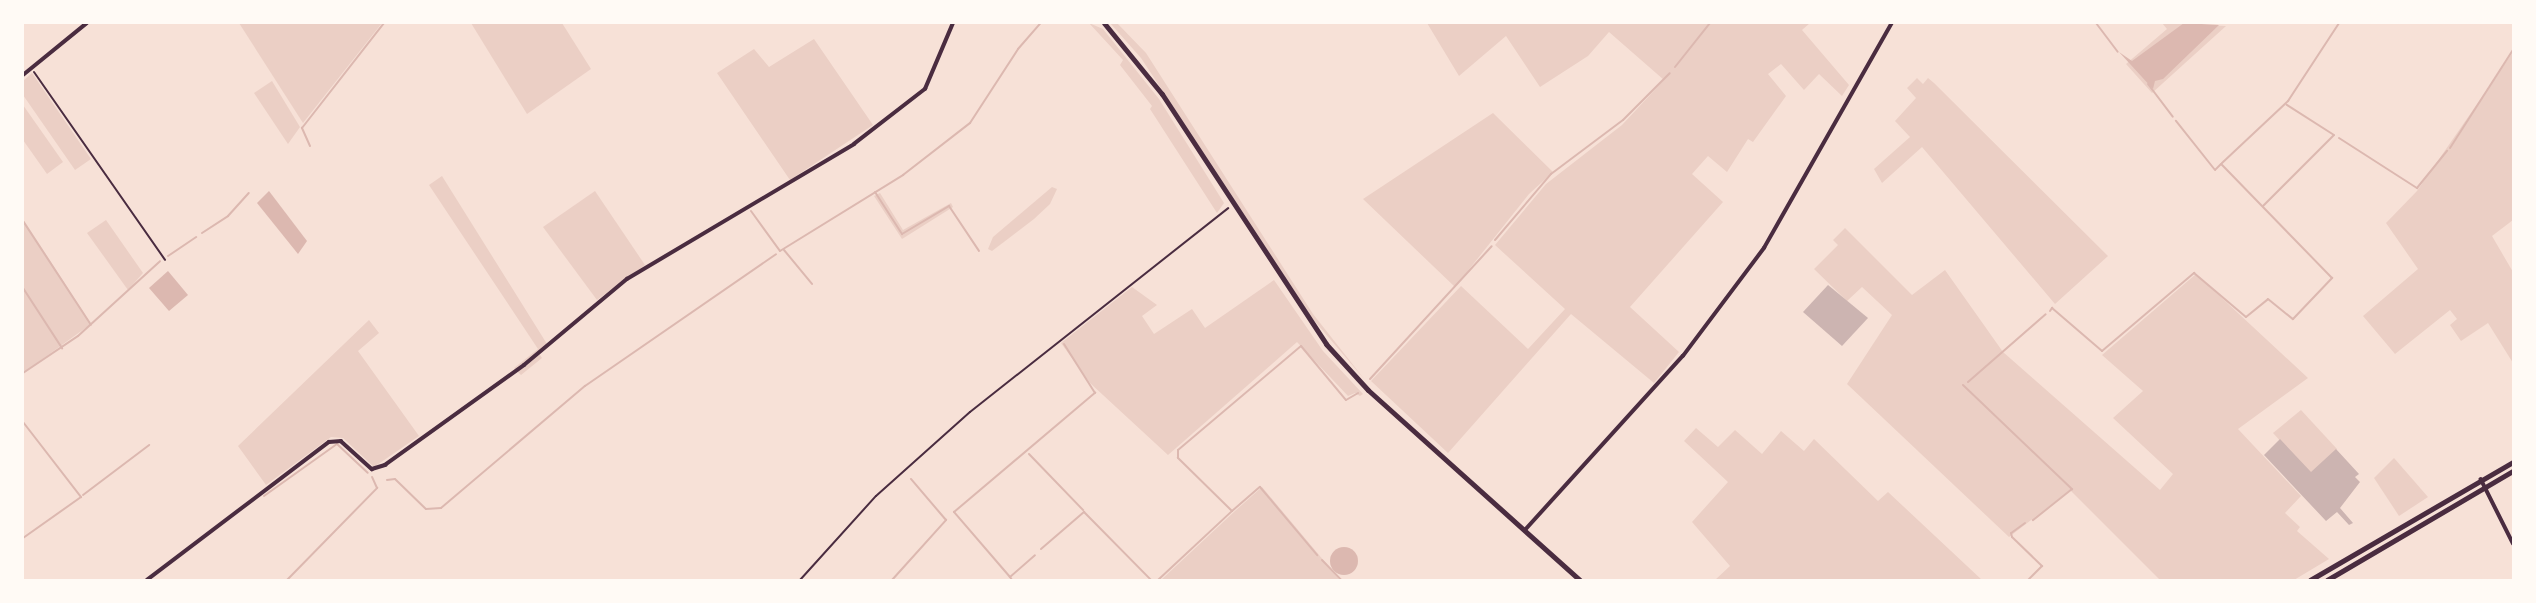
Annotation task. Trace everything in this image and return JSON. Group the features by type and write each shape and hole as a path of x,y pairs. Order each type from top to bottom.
{"main road":[{"path":"1104,23 1162,94 1305,316 1350,372 1580,580"},
{"path":"2310,580 2480,478 2513,462"},
{"path":"2327,580 2483,485 2513,471"}],"street":[{"path":"23,75 87,23"},
{"path":"147,580 329,442 341,441 372,469 385,465 524,365 627,279 854,144 925,89 953,23"},
{"path":"1525,530 1683,356 1764,248 1892,23"},
{"path":"2480,478 2513,543"}],"path":[{"path":"31,69 165,260"},
{"path":"800,580 876,496 970,412 1233,205"}],"shaded area":[{"path":"239,23 382,23 303,123"},
{"path":"471,23 562,23 591,69 527,114"},
{"path":"1089,23 1103,29 1159,99 1224,203 1217,213 1150,109 1152,106 1120,65 1123,60"},
{"path":"1110,23 1117,23 1146,53 1313,314 1365,380 1312,318 1141,58"},
{"path":"1427,23 1810,23 1802,30 1849,85 1842,96 1819,74 1804,90 1781,64 1768,74 1786,96 1753,142 1748,139 1727,172 1708,156 1692,174 1723,202 1630,307 1679,352 1654,383 1571,314 1448,453 1371,381 1461,286 1528,349 1565,309 1495,245 1546,184 1622,125 1664,80 1609,32 1588,56 1540,87 1506,36 1459,76"},
{"path":"2162,23 2226,26 2152,93 2126,64 2167,29"},
{"path":"2184,23 2219,25 2163,79 2155,81 2153,89 2119,52 2132,61"},
{"path":"814,39 873,125 790,180 717,73 754,49 769,67"},
{"path":"2513,52 2513,220 2492,236 2513,272 2513,363 2488,323 2461,341 2450,325 2457,319 2450,310 2395,354 2363,316 2418,269 2386,223 2417,191"},
{"path":"32,73 91,159 75,170 23,95 23,81"},
{"path":"1917,78 1923,84 1928,78 1934,83 2108,256 2055,304 1922,147 1882,183 1874,169 1910,137 1895,121 1916,98 1907,88"},
{"path":"272,81 300,127 288,144 254,93"},
{"path":"23,105 63,162 47,174 23,140"},
{"path":"1493,113 1553,172 1529,194 1455,287 1363,199"},
{"path":"442,176 547,344 538,352 542,358 521,375 514,368 538,349 429,185"},
{"path":"1052,187 1057,189 1050,204 992,251 988,249 993,237"},
{"path":"269,191 307,241 298,254 257,203"},
{"path":"595,191 645,265 597,300 543,227"},
{"path":"880,193 903,230 951,203 953,207 902,239 874,196"},
{"path":"23,219 91,324 23,373"},
{"path":"106,220 143,273 128,290 87,233"},
{"path":"1845,228 1912,295 1945,270 2003,352 2160,490 2173,474 2113,418 2143,391 2102,355 2196,274 2308,378 2238,429 2301,496 2285,513 2300,527 2297,531 2329,559 2294,580 2160,580 2070,490 2009,537 1847,384 1892,315 1862,287 1847,301 1814,269 1838,245 1833,240"},
{"path":"168,271 188,295 169,311 149,288"},
{"path":"1274,280 1323,351 1363,394 1348,396 1297,342 1168,455 1090,383 1061,343 1132,287 1157,305 1142,316 1154,334 1192,309 1205,328"},
{"path":"369,320 379,333 358,351 419,436 374,467 343,438 331,437 266,485 238,446"},
{"path":"2301,410 2337,449 2310,474 2273,433"},
{"path":"1696,428 1718,447 1735,430 1762,454 1781,431 1804,451 1814,439 1878,501 1888,492 1982,580 1715,580 1730,566 1692,522 1728,482 1684,441"},
{"path":"2394,458 2428,497 2399,516 2374,478"},
{"path":"1262,487 1340,580 1161,580 1235,511"},
{"path":"1344,547 1354,551 1358,561 1354,571 1344,575 1334,571 1330,561 1334,551"}],"building":[{"path":"1828,285 1868,318 1842,346 1803,312"},
{"path":"2280,439 2311,472 2336,449 2359,474 2355,477 2360,482 2340,508 2353,523 2349,525 2337,512 2326,521 2264,455"}],"waterway":[{"path":"310,146 302,128 384,23"},
{"path":"751,211 780,251 903,175 970,123 1018,49 1041,23"},
{"path":"1675,67 1710,23"},
{"path":"2096,23 2118,52"},
{"path":"2222,163 2288,101 2339,23"},
{"path":"2450,148 2513,50"},
{"path":"1495,240 1551,174 1623,120 1670,73"},
{"path":"2148,84 2173,117"},
{"path":"2263,206 2334,135 2287,105"},
{"path":"2050,311 2052,308 2102,351 2194,273 2246,317 2268,299 2293,319 2332,278 2221,164 2215,170 2176,121"},
{"path":"2339,138 2417,188 2447,151"},
{"path":"875,192 902,234 949,206 979,251"},
{"path":"202,233 228,216 249,193"},
{"path":"23,221 91,325"},
{"path":"168,256 196,237"},
{"path":"1370,379 1492,246"},
{"path":"784,250 812,284"},
{"path":"387,480 395,479 426,509 441,508 585,386 776,254"},
{"path":"23,373 78,336 160,261"},
{"path":"23,288 62,348"},
{"path":"1968,382 2046,314"},
{"path":"1010,577 954,512 1095,393 1064,344"},
{"path":"1158,580 1232,511 1178,458 1178,450 1301,346 1346,400 1358,393"},
{"path":"1963,385 2072,489 2033,520"},
{"path":"23,422 81,497 23,538"},
{"path":"264,496 337,444 368,473"},
{"path":"83,495 149,445"},
{"path":"1029,454 1083,510"},
{"path":"287,580 377,488 372,477"},
{"path":"892,580 946,520 911,479"},
{"path":"1232,511 1260,487 1317,555"},
{"path":"1041,549 1084,512 1151,580"},
{"path":"2025,523 2011,533 2012,537 2042,566 2028,580"},
{"path":"1012,580 1010,577 1035,555"},
{"path":"1322,560 1341,580"}]}
